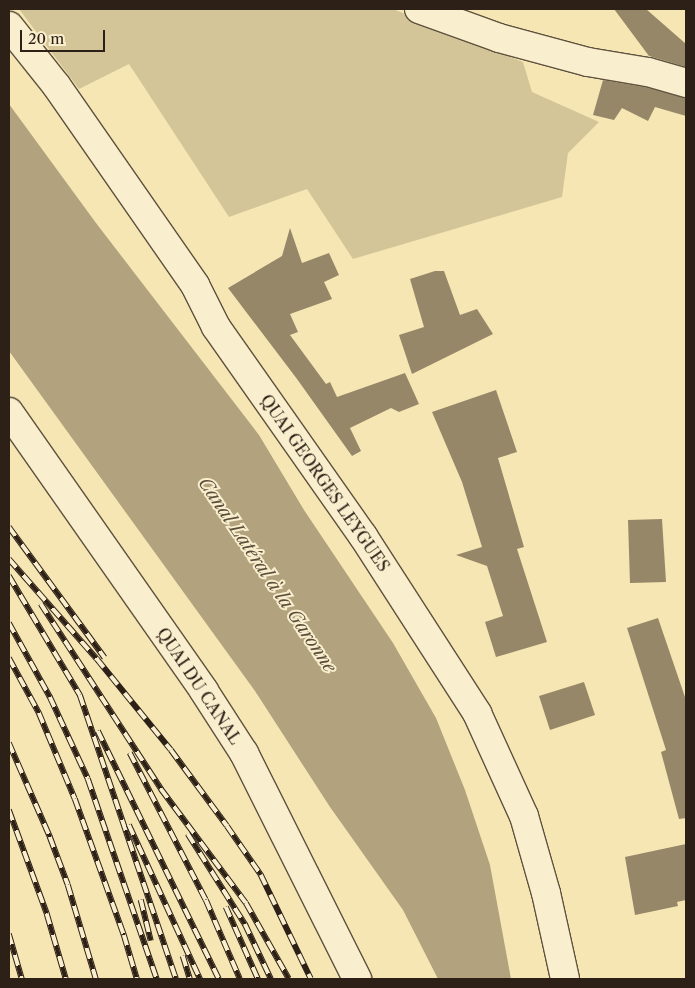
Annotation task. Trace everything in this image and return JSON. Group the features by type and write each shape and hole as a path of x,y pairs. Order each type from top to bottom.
{"street":[{"path":"419,9 499,38 588,62 648,72 686,84"},
{"name":"QUAI GEORGES LEYGUES","path":"9,26 56,85 195,285 216,327 364,536 477,713 524,816 546,892 565,979"},
{"name":"QUAI DU CANAL","path":"9,412 204,691 244,753 357,979"}],"shaded area":[{"path":"19,9 393,9 523,62 532,92 599,122 568,153 562,197 353,259 307,189 229,217 129,64 79,89"}],"water":[{"name":"Canal Latéral à la Garonne","path":"9,104 96,223 259,435 304,510 393,643 436,718 465,790 490,865 511,979 438,979 403,910 330,807 255,691 9,351"}],"building":[{"path":"614,9 646,9 686,44 686,67 649,56"},
{"path":"603,80 645,87 686,98 686,116 655,107 648,121 622,108 614,120 593,115"},
{"path":"290,228 302,263 329,253 339,275 324,282 332,299 290,314 298,332 290,335 326,384 330,382 337,397 405,373 419,404 399,412 391,408 350,428 361,451 352,456 228,288 282,256"},
{"path":"435,271 444,271 460,315 477,309 493,334 412,374 399,335 424,327 410,279"},
{"path":"496,390 517,452 498,458 524,547 517,549 547,642 496,657 485,622 503,616 487,566 456,555 482,547 462,482 432,412"},
{"path":"662,519 666,582 630,583 628,520"},
{"path":"658,618 686,700 686,818 679,819 661,752 666,750 627,628"},
{"path":"584,682 595,715 550,730 539,696"},
{"path":"686,844 686,900 677,902 678,906 635,915 625,857"}],"railway":[{"path":"9,527 105,658"},
{"path":"9,559 97,659 171,750 227,826 261,875 311,979"},
{"path":"9,576 80,695 176,979"},
{"path":"41,604 161,789 246,903 289,979"},
{"path":"9,623 50,697 88,779 157,979"},
{"path":"9,658 39,713 75,799 124,935 137,979"},
{"path":"98,731 219,979"},
{"path":"9,743 50,837 68,885 96,979"},
{"path":"130,753 206,900 240,979"},
{"path":"9,810 47,914 66,979"},
{"path":"129,825 200,979"},
{"path":"188,834 245,924 271,979"},
{"path":"141,900 151,941"},
{"path":"226,907 258,979"},
{"path":"9,934 22,979"},
{"path":"183,956 190,979"}]}
